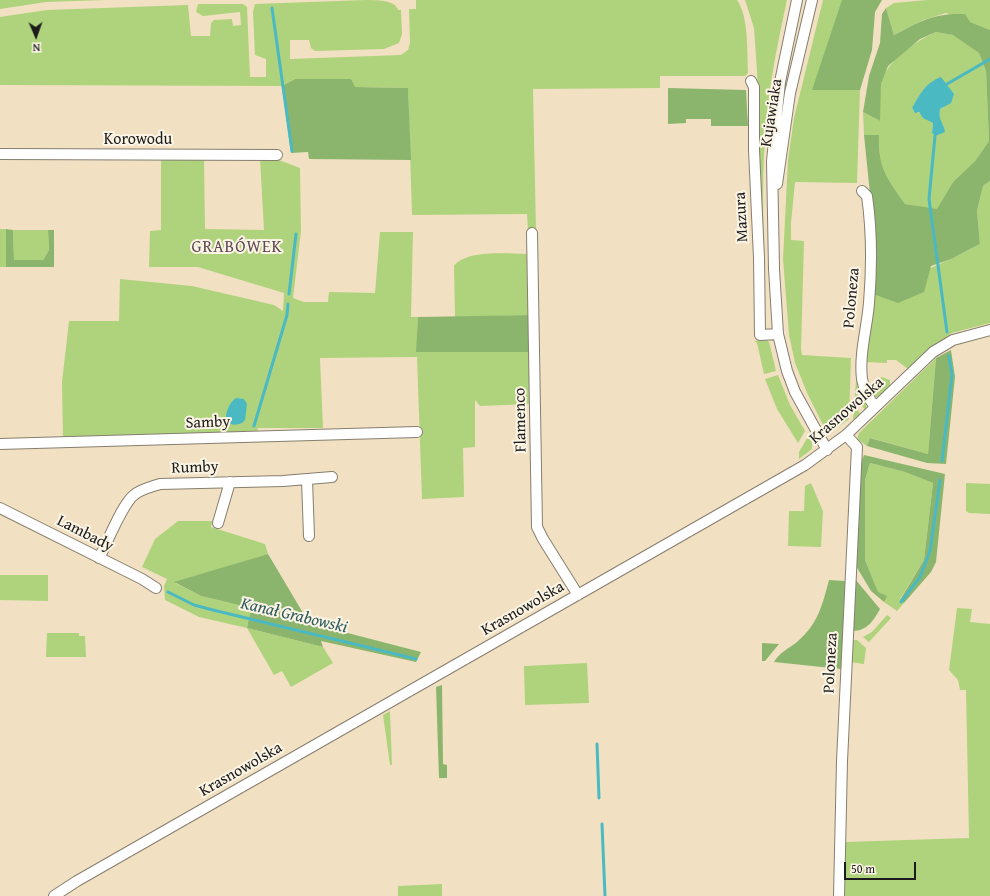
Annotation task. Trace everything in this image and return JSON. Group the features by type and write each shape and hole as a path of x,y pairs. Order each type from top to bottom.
{"street":[{"name":"Kujawiaka","path":"797,0 785,50 775,115 772,167 773,234 778,334 785,365 795,392 827,450"},
{"name":"Kujawiaka","path":"773,234 778,172 787,106 812,0"},
{"name":"Mazura","path":"752,80 754,87 754,150 759,258 760,335 778,334"},
{"name":"Korowodu","path":"0,154 277,156"},
{"name":"Poloneza","path":"862,191 867,196 871,238 869,304 864,336 862,374 866,392 875,407"},
{"name":"Flamenco","path":"532,233 537,527 578,595"},
{"name":"Krasnowolska","path":"54,896 83,877 781,479 827,450 846,435 933,352 942,346 965,336 990,330"},
{"name":"Samby","path":"0,444 418,432"},
{"name":"Poloneza","path":"839,896 842,761 857,447 846,435"},
{"name":"Rumby","path":"99,558 132,496 143,489 160,484 307,480 332,477"},
{"path":"307,480 309,536"},
{"path":"218,523 230,482"},
{"name":"Lambady","path":"0,508 142,579 156,588"}],"green space":[{"path":"0,0 106,0 46,2 0,9"},
{"path":"365,0 390,2 394,4 398,10 401,10 402,34 399,43 384,49 315,51 311,48 309,40 290,40 290,59 401,55 408,50 410,43 409,9 416,9 416,0 737,0 744,15 748,73 745,76 660,76 660,88 533,89 536,231 528,231 527,214 412,215 408,88 354,87 295,79 282,86 0,85 0,17 47,10 188,5 191,36 210,36 211,23 214,20 232,19 233,26 241,25 240,12 203,16 196,12 198,4 243,4 247,7 250,77 266,77 266,59 255,55 253,12 255,4"},
{"path":"745,0 787,0 774,63 767,111 763,173 764,250 760,245 760,149 754,28"},
{"path":"823,0 843,0 813,90 860,90 857,183 795,182 791,240 804,241 802,355 851,358 849,419 831,432 825,429 808,395 795,363 789,335 783,259 788,160 794,118"},
{"path":"842,0 882,0 875,12 872,50 860,90 812,90"},
{"path":"927,0 990,0 990,30 946,13 923,20 894,35 886,8 894,3"},
{"path":"886,8 894,35 928,19 954,14 965,14 970,22 990,30 990,181 983,186 977,211 980,244 951,259 931,266 924,292 898,303 873,294 870,194 864,135 879,135 880,156 885,172 905,204 937,209 953,182 975,161 989,141 986,71 979,53 953,35 936,32 920,39 888,66 881,84 880,121 863,112 869,76 880,43 882,14"},
{"path":"936,32 954,35 979,53 986,71 989,141 975,161 953,182 937,210 905,204 885,172 880,156 879,135 864,135 863,112 880,121 881,84 889,67 903,52","holes":["941,78 944,107 940,109 939,119 944,127 935,136 932,133 933,123 912,109 920,94 927,86"]},
{"path":"295,79 351,79 355,87 408,88 411,160 309,159 308,152 291,153 282,86"},
{"path":"668,88 746,90 748,126 711,126 711,119 686,119 686,123 668,124"},
{"path":"161,158 204,158 205,229 264,230 260,158 279,160 300,168 301,231 293,298 304,302 328,302 329,292 375,293 380,232 413,232 411,317 418,317 417,352 531,352 532,404 480,406 475,400 475,447 463,448 464,497 422,499 417,357 320,358 323,428 258,428 257,433 63,439 62,382 69,321 119,321 120,279 192,286 274,305 283,311 284,293 198,267 149,267 150,231 161,230"},
{"path":"990,181 990,323 952,333 908,369 896,360 887,360 887,363 865,362 873,294 980,244 977,211 983,186"},
{"path":"0,229 6,229 6,267 0,267"},
{"path":"6,229 13,230 14,260 43,260 49,250 48,230 54,230 54,267 6,267"},
{"path":"13,230 48,230 49,250 43,260 14,260"},
{"path":"500,253 529,254 531,315 455,317 454,266 468,257 478,255"},
{"path":"531,315 531,352 416,352 418,317"},
{"path":"767,340 769,342 776,371 764,374 757,343 754,341"},
{"path":"951,350 955,377 946,464 927,463 867,446 870,438 928,454 936,358"},
{"path":"936,358 928,454 871,438 867,446 857,439 859,433"},
{"path":"778,375 790,405 805,431 798,443 777,409 765,379"},
{"path":"882,377 890,380 890,386 879,397 875,397 872,391 872,385 876,380"},
{"path":"856,380 858,380 862,395 867,405 865,410 861,404 856,406 860,414 853,420"},
{"path":"809,435 812,441 812,449 799,459 799,452"},
{"path":"864,455 945,474 936,562 931,572 904,603 900,600 924,560 933,483 905,472 870,463 865,480 865,560 878,592 887,596 884,602 871,591 856,566 861,463"},
{"path":"870,463 905,472 933,483 924,560 900,599 904,603 897,611 884,602 886,596 878,593 865,560 865,480"},
{"path":"811,483 823,511 821,547 788,546 789,511 804,511 805,486"},
{"path":"966,483 990,484 990,514 969,513 966,511"},
{"path":"178,521 212,521 211,527 265,544 268,554 175,583 201,596 251,608 247,628 199,617 165,600 164,586 167,579 142,567 155,539"},
{"path":"268,554 309,623 421,652 416,662 321,641 323,647 247,628 251,608 201,596 174,582"},
{"path":"0,575 48,575 48,601 0,600"},
{"path":"855,579 880,609 870,624 858,631 853,631"},
{"path":"829,580 845,581 841,669 774,662 782,653 804,635 815,621"},
{"path":"957,608 972,609 970,622 990,624 990,896 844,896 845,842 969,838 966,690 960,690 958,680 949,670"},
{"path":"887,615 891,618 869,642 863,637 872,632"},
{"path":"247,628 323,647 333,663 291,687 282,671 274,675"},
{"path":"47,633 79,633 79,636 85,636 86,657 46,657"},
{"path":"851,640 857,640 866,648 864,664 850,662"},
{"path":"762,643 779,644 765,661 762,661"},
{"path":"587,663 589,703 525,705 524,666"},
{"path":"442,685 443,764 447,765 447,778 439,778 436,687"},
{"path":"390,711 392,765 390,765 383,715"},
{"path":"442,884 442,896 398,896 398,886"}],"water":[{"path":"941,77 954,94 951,103 940,109 940,119 945,132 935,136 932,133 933,123 923,118 919,112 915,113 912,108 920,94 927,86 931,82"},
{"path":"236,398 244,399 247,404 245,420 236,425 228,423 226,418 229,405"}],"waterway":[{"path":"272,8 292,151"},
{"path":"947,84 990,59"},
{"path":"935,136 929,199 947,332"},
{"path":"289,294 296,234"},
{"path":"254,426 287,315 288,304"},
{"path":"942,461 952,375 949,356"},
{"path":"901,602 920,577 930,551 940,480"},
{"name":"Kanał Grabowski","path":"168,592 194,605 416,659"},
{"name":"Kanał Grabowski","path":"597,744 599,798"},
{"name":"Kanał Grabowski","path":"602,824 605,896"}],"district":[{"name":"GRABÓWEK","path":"237,248"}]}
